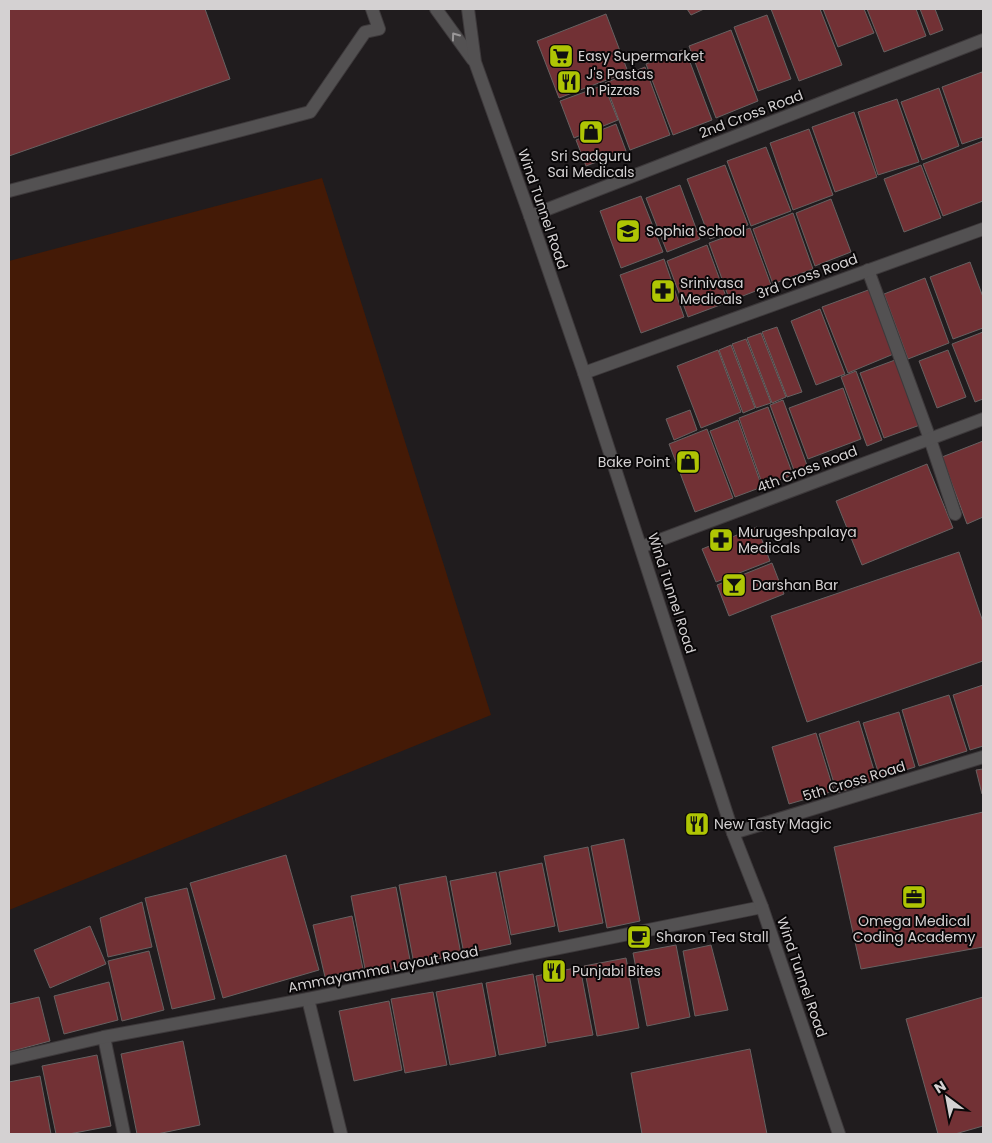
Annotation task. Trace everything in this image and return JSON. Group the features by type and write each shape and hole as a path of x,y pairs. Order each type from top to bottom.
{"street":[{"path":"9,190 310,112 365,32 379,29 372,9"},
{"name":"Wind Tunnel Road","path":"436,9 474,62"},
{"name":"Wind Tunnel Road","path":"468,9 474,62 584,372 733,833 762,907 839,1134"},
{"name":"2nd Cross Road","path":"530,216 983,40"},
{"name":"3rd Cross Road","path":"584,372 983,229"},
{"path":"868,270 930,439 955,514"},
{"name":"4th Cross Road","path":"641,547 983,419"},
{"name":"5th Cross Road","path":"733,833 983,757"},
{"name":"Ammayamma Layout Road","path":"9,1059 104,1036 308,999 762,907"},
{"path":"308,999 341,1134"},
{"path":"104,1036 124,1134"}],"shaded area":[{"path":"322,178 491,715 9,910 9,261"}],"building":[{"path":"9,9 205,9 230,79 9,156"},
{"path":"687,9 704,9 691,15"},
{"path":"771,9 820,9 842,65 799,81"},
{"path":"823,9 864,9 874,33 838,47"},
{"path":"867,9 916,9 926,36 884,52"},
{"path":"920,9 935,9 943,30 930,35"},
{"path":"606,14 628,72 559,98 537,41"},
{"path":"767,15 791,79 758,91 734,27"},
{"path":"731,30 758,101 716,118 689,46"},
{"path":"685,49 712,120 673,135 646,64"},
{"path":"645,67 670,135 630,150 605,83"},
{"path":"982,72 983,137 962,144 942,87"},
{"path":"604,85 618,120 574,138 560,101"},
{"path":"939,88 959,146 922,160 901,102"},
{"path":"897,99 919,162 878,175 858,112"},
{"path":"854,112 877,177 835,192 812,127"},
{"path":"616,124 626,151 586,166 576,140"},
{"path":"809,129 833,195 793,210 770,143"},
{"path":"983,141 983,201 943,216 923,164"},
{"path":"766,147 791,211 751,226 727,161"},
{"path":"725,165 748,225 710,239 687,179"},
{"path":"921,165 941,218 904,232 884,179"},
{"path":"680,185 700,239 667,252 646,198"},
{"name":"Sophia School","path":"641,196 663,252 621,268 600,211"},
{"path":"831,199 851,252 815,266 796,213"},
{"path":"793,213 813,269 773,284 753,229"},
{"path":"750,228 771,285 730,301 709,243"},
{"path":"707,245 728,302 688,317 667,261"},
{"path":"664,259 684,317 641,333 620,275"},
{"path":"970,262 983,297 983,328 953,339 930,277"},
{"path":"925,278 949,343 908,359 884,294"},
{"path":"871,289 896,353 848,373 822,307"},
{"path":"820,309 845,374 816,385 791,321"},
{"path":"777,327 802,392 787,397 762,332"},
{"path":"983,332 983,399 975,402 952,344"},
{"path":"761,333 786,397 772,403 747,338"},
{"path":"746,339 771,403 756,408 732,344"},
{"path":"731,345 755,408 743,413 719,350"},
{"path":"718,350 741,412 701,428 677,366"},
{"path":"948,350 966,397 937,408 919,361"},
{"path":"895,360 920,425 884,438 860,373"},
{"path":"856,371 882,440 867,446 841,377"},
{"path":"843,388 861,439 808,459 789,408"},
{"path":"783,400 808,468 795,473 770,405"},
{"path":"768,407 793,475 763,486 739,418"},
{"path":"690,410 697,430 674,440 666,419"},
{"path":"738,420 762,487 735,497 710,431"},
{"path":"707,429 733,498 695,512 669,444"},
{"path":"983,441 983,517 967,524 942,457"},
{"path":"927,464 953,528 862,565 836,501"},
{"path":"757,527 770,561 716,582 702,549"},
{"path":"959,552 983,622 983,661 807,722 771,616"},
{"path":"772,563 784,594 729,616 717,585"},
{"path":"983,685 983,746 970,750 953,695"},
{"path":"949,695 967,751 919,766 902,710"},
{"path":"899,712 915,767 880,778 863,723"},
{"path":"859,721 877,780 837,793 819,734"},
{"path":"816,733 834,791 789,804 772,747"},
{"path":"983,769 983,794 982,794 976,770"},
{"name":"Omega Medical Coding Academy","path":"983,812 983,947 861,969 834,847"},
{"path":"624,839 640,921 607,928 591,846"},
{"path":"588,847 603,923 559,932 544,856"},
{"path":"286,855 319,970 223,998 190,883"},
{"path":"542,863 555,926 511,935 499,872"},
{"path":"496,872 511,944 464,954 450,881"},
{"path":"446,876 461,954 414,964 399,885"},
{"path":"396,887 411,965 366,974 351,896"},
{"path":"187,888 215,999 172,1009 145,898"},
{"path":"142,902 152,947 108,957 100,918"},
{"path":"352,916 363,969 325,977 313,925"},
{"path":"90,926 106,964 50,988 34,950"},
{"path":"676,945 690,1017 647,1026 633,953"},
{"path":"711,945 728,1010 695,1016 683,951"},
{"path":"149,951 164,1010 122,1021 108,961"},
{"path":"626,958 639,1028 597,1036 584,966"},
{"path":"580,967 593,1035 548,1043 536,976"},
{"path":"533,974 546,1046 499,1055 486,983"},
{"path":"109,982 118,1020 64,1034 54,996"},
{"path":"482,983 496,1056 450,1065 436,992"},
{"path":"433,992 447,1065 405,1073 391,999"},
{"path":"39,997 50,1041 9,1052 9,1004"},
{"path":"983,997 983,1126 955,1134 938,1134 906,1019"},
{"path":"389,1001 402,1070 354,1081 339,1011"},
{"path":"183,1041 200,1125 157,1134 137,1134 121,1054"},
{"path":"750,1049 767,1134 642,1134 631,1073"},
{"path":"97,1055 111,1126 69,1134 56,1134 42,1066"},
{"path":"40,1076 51,1134 9,1134 9,1082"}],"place":[{"name":"Easy Supermarket","path":"561,56"},
{"name":"J's Pastas n Pizzas","path":"569,82"},
{"name":"Sri Sadguru Sai Medicals","path":"591,132"},
{"name":"Sophia School","path":"628,231"},
{"name":"Srinivasa Medicals","path":"663,291"},
{"name":"Bake Point","path":"688,462"},
{"name":"Murugeshpalaya Medicals","path":"721,540"},
{"name":"Darshan Bar","path":"734,585"},
{"name":"New Tasty Magic","path":"697,824"},
{"name":"Omega Medical Coding Academy","path":"914,897"},
{"name":"Sharon Tea Stall","path":"639,937"},
{"name":"Punjabi Bites","path":"554,971"}]}
